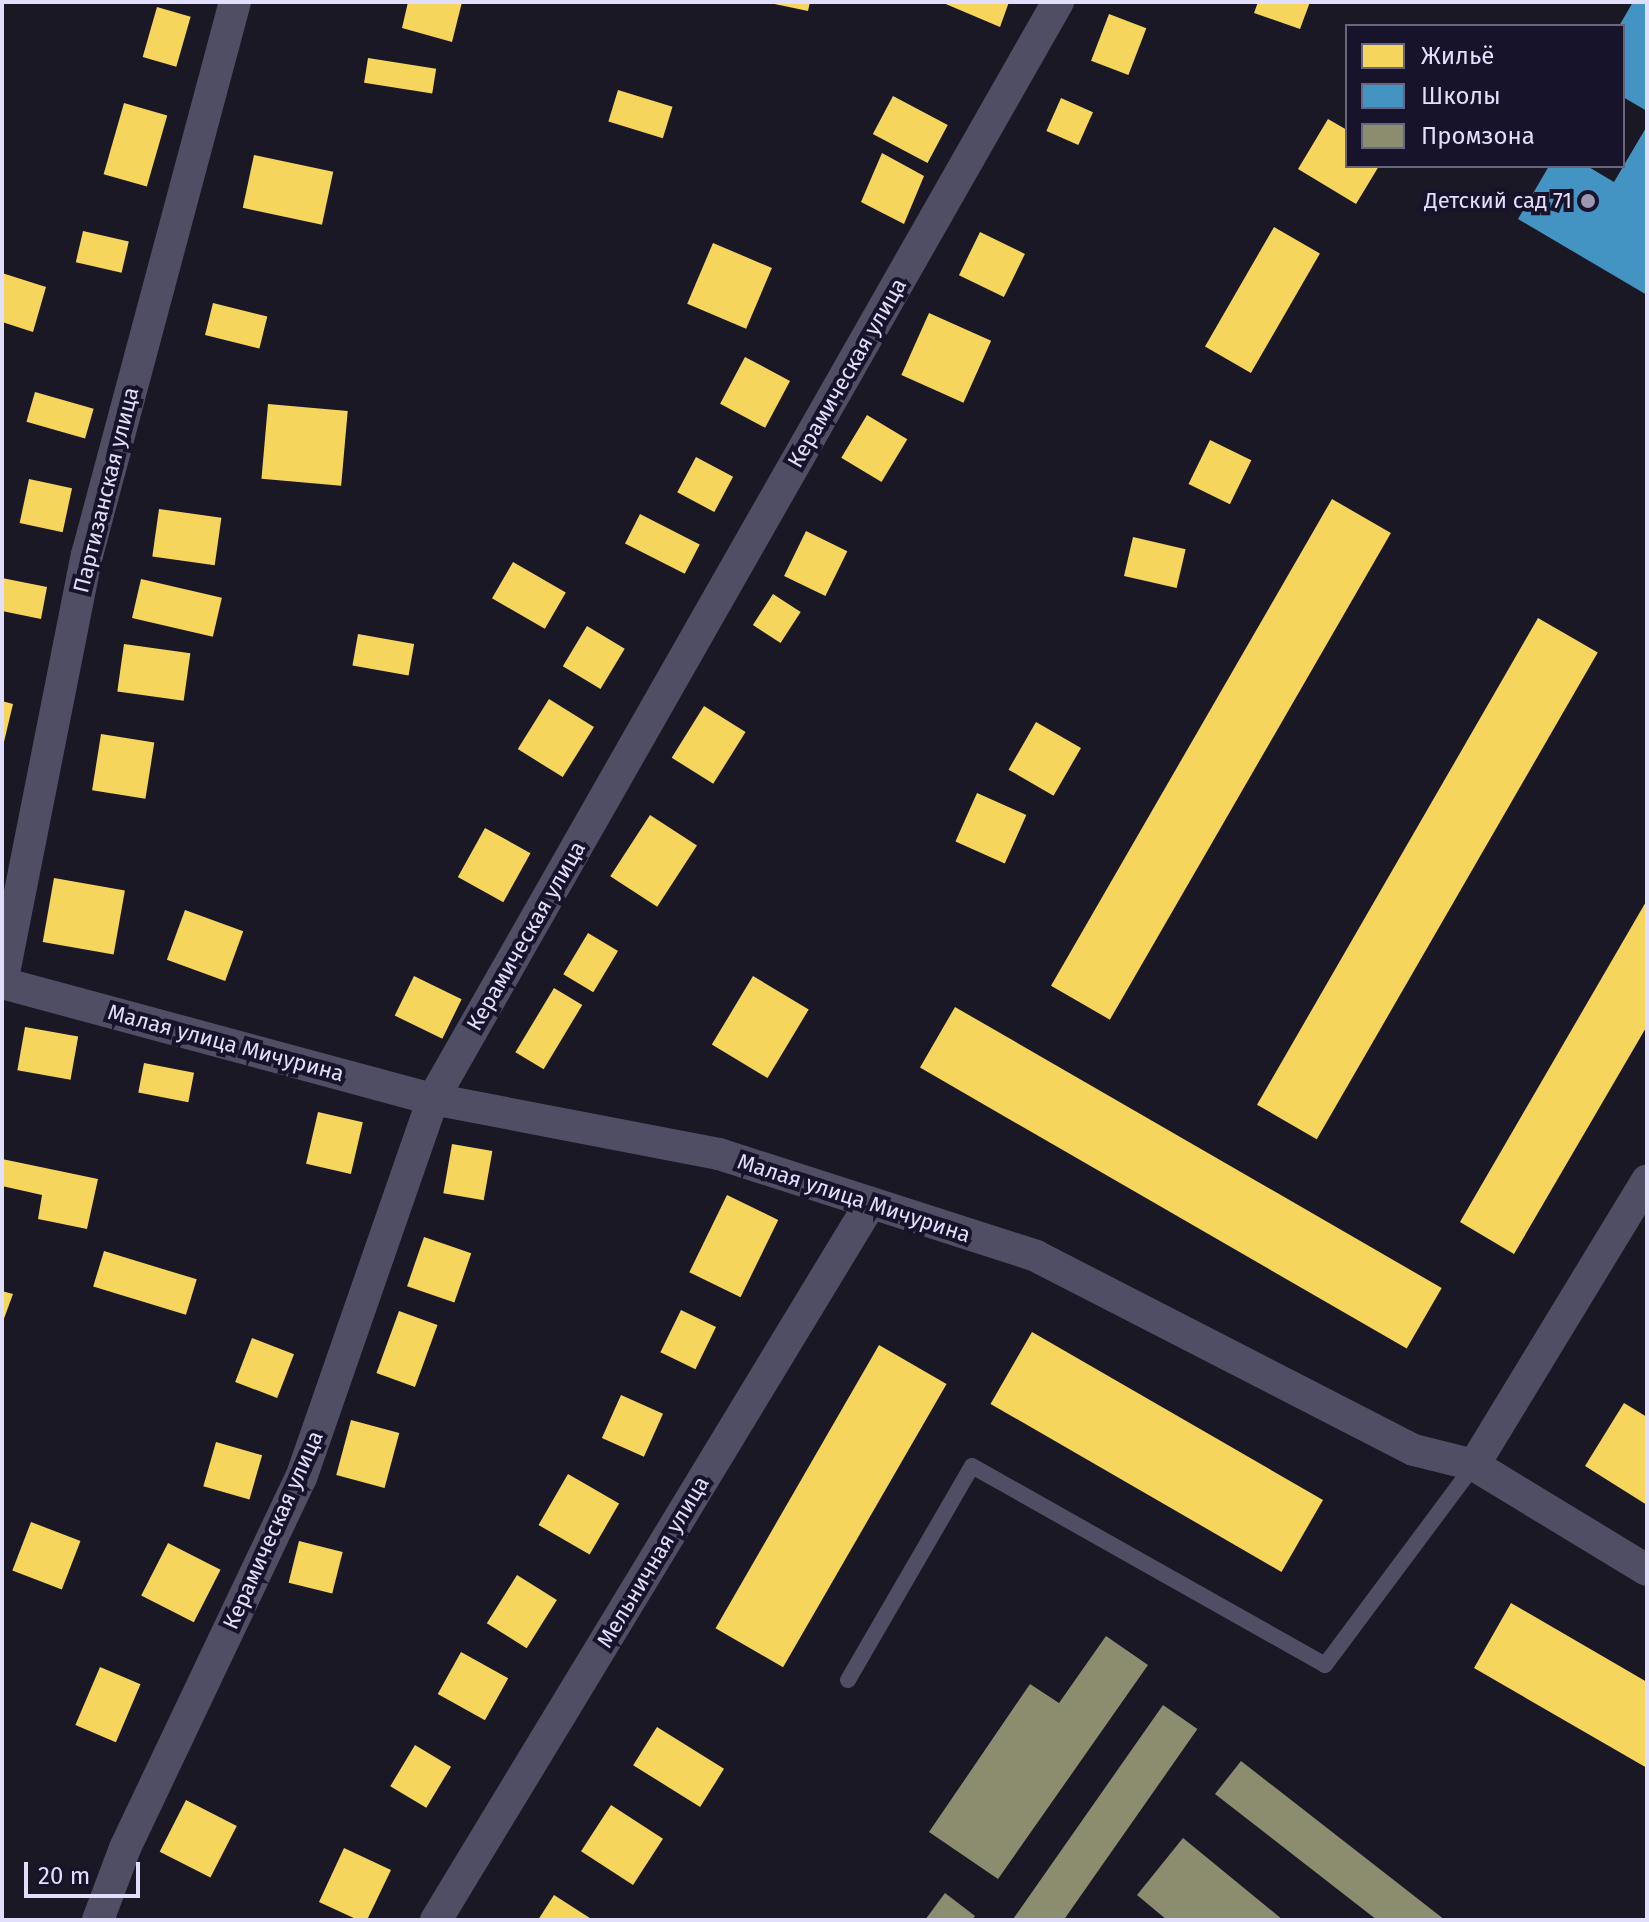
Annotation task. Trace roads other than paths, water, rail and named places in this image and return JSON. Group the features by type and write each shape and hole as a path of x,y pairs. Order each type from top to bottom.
{"street":[{"name":"Партизанская улица","path":"2,983 87,555 235,2"},
{"name":"Керамическая улица","path":"98,1920 125,1848 301,1478 433,1099 1058,2"},
{"name":"Малая улица Мичурина","path":"2,983 433,1099 719,1154 1036,1256 1414,1450 1474,1465 1647,1570"},
{"path":"1474,1465 1647,1180"},
{"name":"Мельничная улица","path":"436,1920 870,1204"}],"lane":[{"path":"848,1680 972,1466 1325,1665 1474,1465"}],"place":[{"name":"Детский сад 71","path":"1588,201"}]}
